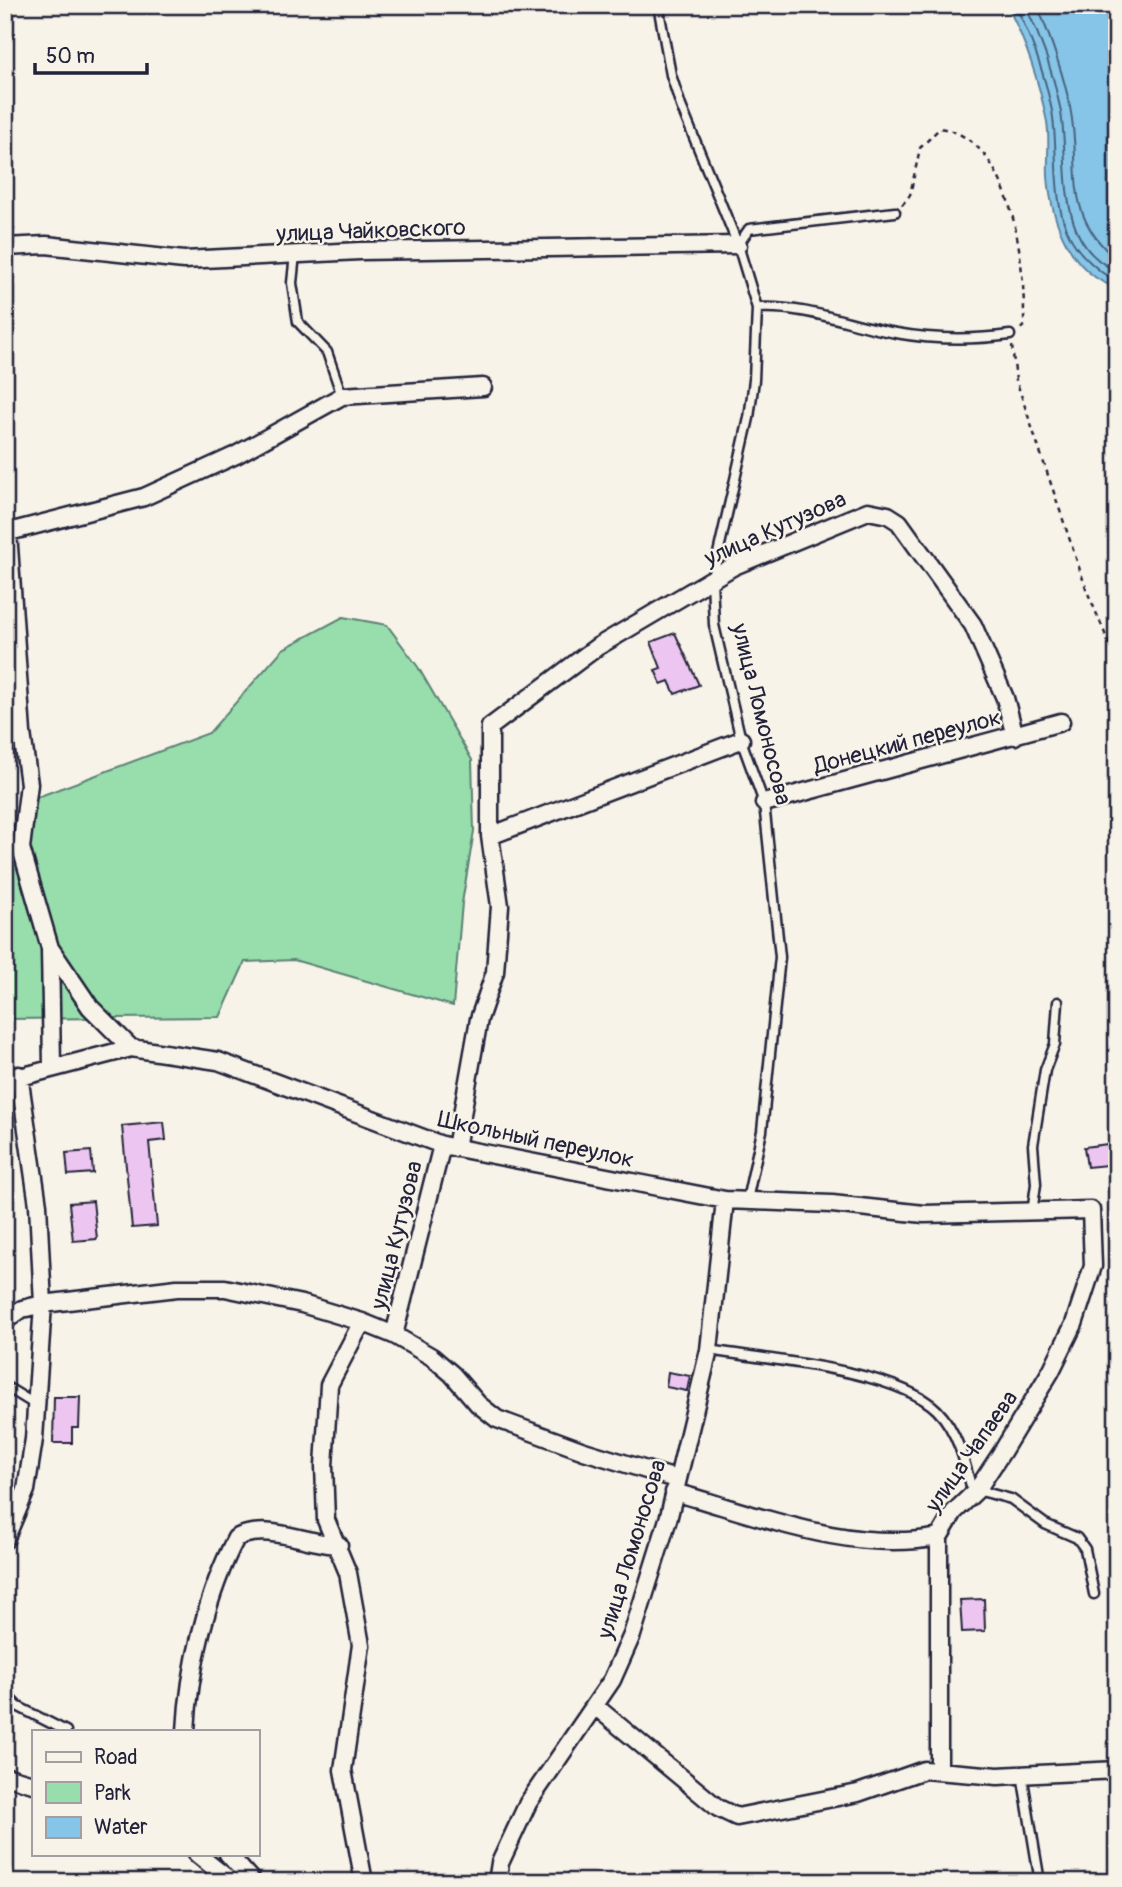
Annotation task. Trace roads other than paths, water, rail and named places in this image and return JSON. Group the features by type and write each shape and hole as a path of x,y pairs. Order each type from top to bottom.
{"street":[{"name":"улица Чайковского","path":"5,247 46,246 184,260 295,254 738,245"},
{"path":"52,1066 50,948 21,848 29,784 21,720 7,533 144,497 236,455 342,396 483,387"},
{"name":"улица Кутузова","path":"394,1335 449,1147 480,1019 495,972 500,906 490,836 490,727 597,647 734,566 868,512 888,514 900,522 973,625 1004,698 1015,736"},
{"path":"5,702 21,720"},
{"name":"Донецкий переулок","path":"764,803 1061,722"},
{"path":"490,836 741,740"},
{"path":"50,948 90,1007 131,1048"},
{"name":"Школьный переулок","path":"12,1078 131,1048 218,1061 449,1147 726,1200 832,1203 923,1214 1091,1210"},
{"path":"5,1540 26,1490 36,1405 43,1304 38,1205 12,1078"},
{"name":"улица Ломоносова","path":"497,1882 500,1863 528,1803 612,1680 632,1635 675,1485 709,1350 726,1200"},
{"name":"улица Чапаева","path":"939,1771 939,1537 954,1512 975,1492 1052,1371 1074,1324 1093,1266 1091,1210"},
{"path":"5,1321 22,1309 43,1304 177,1288 225,1288 302,1304 362,1322 394,1335 432,1357 498,1419 675,1485 817,1532 911,1543 939,1537"},
{"name":"улица Кутузова","path":"362,1322 329,1385 324,1466 326,1520 339,1545 348,1573 361,1645 343,1770 364,1882"},
{"path":"184,1729 197,1647 207,1610 236,1538 245,1533 266,1533 318,1544 339,1545"},
{"path":"595,1706 718,1808 737,1817 858,1793 924,1770 1022,1774 1117,1770"},
{"path":"5,1776 32,1784"},
{"path":"200,1856 232,1882"},
{"path":"230,1856 253,1882"}],"lane":[{"name":"улица Ломоносова","path":"658,5 678,96 738,245 757,309 754,380 749,418 712,580 714,625 741,740 764,803 780,957 762,1130 747,1200"},
{"path":"738,245 748,229 895,212"},
{"path":"295,254 292,283 298,322 327,352 342,396"},
{"path":"757,309 784,307 896,333 935,338 972,340 1010,335"},
{"path":"1032,1213 1037,1184 1033,1145 1045,1070 1055,1044 1058,1002"},
{"path":"709,1350 850,1373 921,1398 938,1411 950,1430 975,1492 1011,1499 1045,1524 1077,1538 1084,1549 1094,1594"},
{"path":"5,1386 36,1405"},
{"path":"5,1693 17,1706 64,1730"},
{"path":"1022,1774 1040,1882"}],"water":[{"path":"1007,5 1117,5 1117,288 1101,281 1075,258 1059,227 1050,193 1048,129 1044,107 1026,47"}]}
